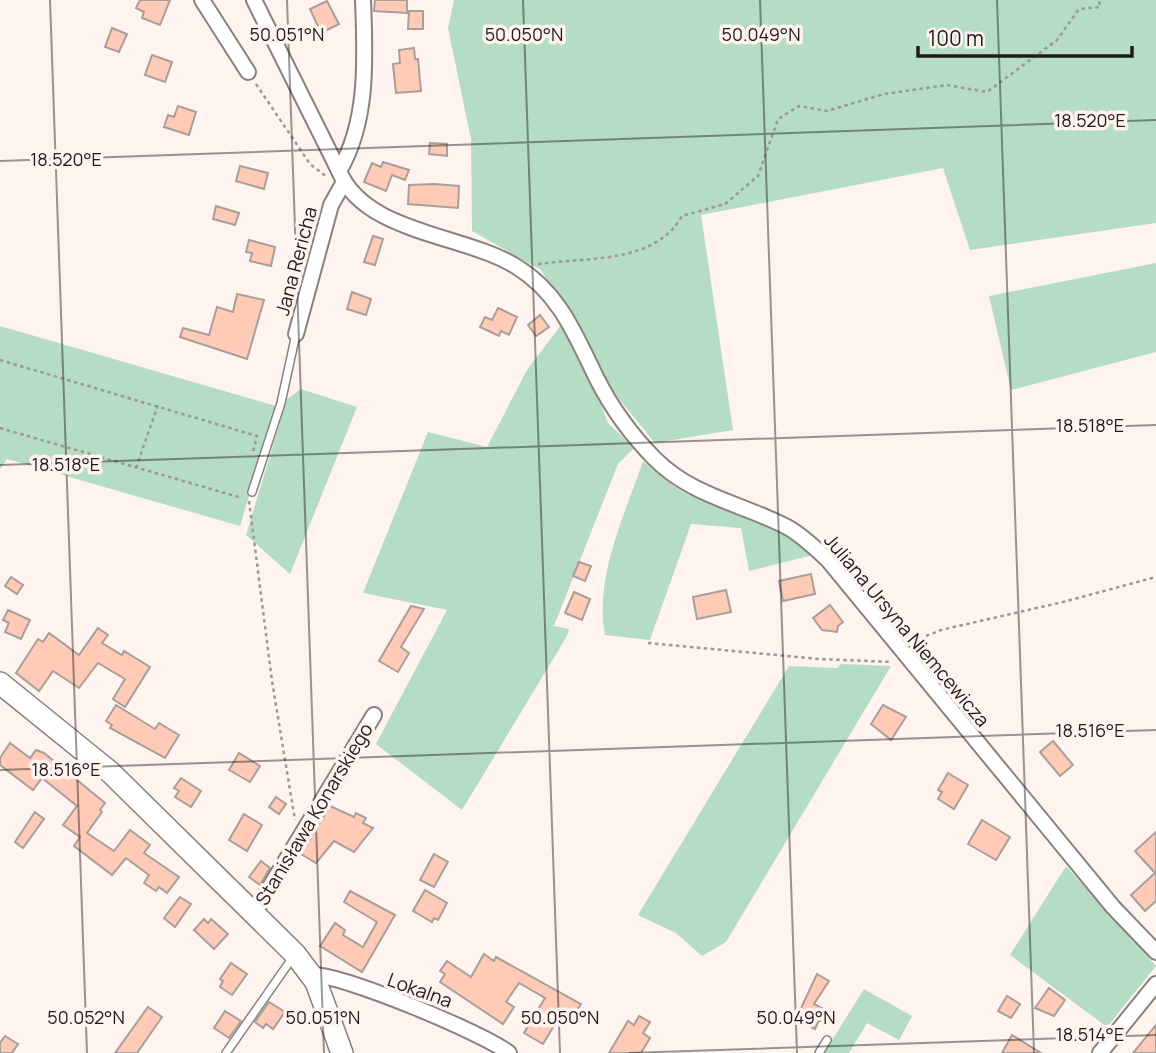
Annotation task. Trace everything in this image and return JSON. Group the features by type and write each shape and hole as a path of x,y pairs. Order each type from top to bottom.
{"street":[{"path":"202,0 248,72"},
{"name":"Juliana Ursyna Niemcewicza","path":"254,0 341,176 352,193 372,209 429,234 481,249 518,267 551,295 569,319 612,405 655,459 705,495 773,520 805,539 828,560 1113,906 1156,952"},
{"name":"Jana Rericha","path":"296,334 331,205 350,153 359,113 364,65 363,0"},
{"name":"Stanisława Konarskiego","path":"0,683 110,772 295,954 313,975 342,1053"},
{"name":"Stanisława Konarskiego","path":"254,913 374,715"},
{"name":"Lokalna","path":"313,975 341,982 460,1026 509,1053"},
{"path":"1100,1053 1156,984"}],"lane":[{"name":"Jana Rericha","path":"252,492 281,403 296,334"},
{"path":"226,1053 295,954"},
{"path":"819,1053 827,1040"}],"path":[{"path":"518,267 635,253 672,233 682,216 725,204 758,176 778,119 799,106 827,111 884,94 947,85 987,92 1057,40 1079,9 1100,7 1099,0"},
{"path":"248,72 310,164 321,176 341,176"},
{"path":"0,360 257,436 250,461"},
{"path":"136,469 158,405"},
{"path":"0,428 249,501"},
{"path":"252,492 249,501 272,681 300,840"},
{"path":"900,648 941,630 1156,577"},
{"path":"648,643 808,659 892,662"}],"green space":[{"path":"454,0 1156,0 1156,223 970,250 943,168 701,215 733,430 655,443 619,399 541,270 472,231 471,139 448,28"},
{"path":"1156,263 1156,352 1011,390 989,296"},
{"path":"561,325 594,384 608,423 634,448 618,464 554,626 569,629 567,636 462,810 376,744 447,610 363,593 428,432 487,447 527,370"},
{"path":"0,326 276,406 240,526 7,459 0,469"},
{"path":"301,389 357,407 290,574 246,535 287,399"},
{"path":"643,461 687,494 769,526 800,543 813,555 749,571 741,528 691,524 650,640 605,635 603,613 607,568"},
{"path":"841,664 891,666 726,942 702,956 676,933 638,915 789,666 837,668"},
{"path":"1066,866 1156,966 1107,1027 1010,955"},
{"path":"864,989 912,1016 899,1040 867,1023 849,1053 824,1053"}],"building":[{"path":"140,0 170,0 160,25 142,18 144,12 136,8"},
{"path":"375,0 407,0 407,13 374,11"},
{"path":"327,1 339,24 321,33 310,9"},
{"path":"409,11 423,11 423,29 408,29"},
{"path":"112,28 127,34 119,52 105,47"},
{"path":"414,48 415,59 418,59 421,91 396,93 393,64 400,63 399,50"},
{"path":"152,55 172,62 165,82 145,75"},
{"path":"178,106 196,112 189,135 164,127 168,115 174,117"},
{"path":"430,143 447,144 447,156 429,154"},
{"path":"383,162 409,170 405,180 392,175 386,191 364,182 372,163 381,167"},
{"path":"240,166 268,173 264,189 236,181"},
{"path":"409,185 459,186 458,208 408,204"},
{"path":"216,206 239,213 235,225 213,219"},
{"path":"373,236 383,239 375,265 364,262"},
{"path":"249,240 275,247 271,266 250,261 252,253 246,252"},
{"path":"352,292 371,299 366,315 347,309"},
{"path":"237,294 264,300 247,359 180,337 183,328 209,335 217,307 233,312"},
{"path":"498,308 517,317 509,335 501,331 499,336 480,327 485,317 492,320"},
{"path":"540,315 549,327 536,336 528,325"},
{"path":"579,562 591,566 585,581 573,576"},
{"path":"811,574 815,594 783,601 779,581"},
{"path":"11,577 23,585 17,594 5,586"},
{"path":"726,590 731,612 697,619 693,597"},
{"path":"574,592 590,599 582,620 565,613"},
{"path":"830,605 843,622 838,626 837,632 822,630 813,618"},
{"path":"411,606 424,609 401,647 409,653 398,672 379,661"},
{"path":"8,610 30,620 21,639 5,632 9,623 3,620"},
{"path":"98,628 108,635 102,643 122,655 124,651 150,667 125,707 113,699 125,679 98,663 79,688 53,671 39,691 16,673 38,639 43,642 49,633 79,655"},
{"path":"116,705 155,729 159,723 179,735 165,758 110,728 112,725 106,721"},
{"path":"883,705 906,717 891,740 871,724"},
{"path":"1053,741 1073,765 1060,776 1040,752"},
{"path":"10,743 30,758 36,750 44,753 105,803 87,833 114,851 130,830 150,845 144,853 179,877 167,893 159,887 156,891 144,883 149,875 126,858 112,875 74,846 80,837 63,825 77,806 42,778 33,790 0,765 0,758"},
{"path":"239,753 260,766 250,782 229,770"},
{"path":"948,773 968,785 954,809 938,799 942,792 938,790"},
{"path":"181,778 201,791 191,807 175,797 179,791 174,788"},
{"path":"276,797 286,804 279,814 269,807"},
{"path":"330,806 354,817 356,813 366,818 363,823 373,828 354,852 334,841 316,863 301,854"},
{"path":"35,812 44,819 23,848 15,842"},
{"path":"244,814 262,825 247,851 229,840"},
{"path":"982,820 1010,837 996,860 968,844"},
{"path":"1156,832 1156,901 1145,911 1131,895 1155,873 1135,851"},
{"path":"434,854 448,862 434,887 420,880"},
{"path":"261,861 270,868 260,885 249,877"},
{"path":"425,890 447,903 438,920 434,918 432,922 413,911"},
{"path":"350,891 395,915 362,972 320,946 335,923 345,930 343,935 363,947 377,922 344,902"},
{"path":"180,897 191,904 175,927 164,918"},
{"path":"204,919 208,923 211,919 228,934 214,949 194,930"},
{"path":"484,954 494,961 496,957 581,1004 574,1015 564,1009 543,1044 524,1033 545,998 519,983 506,1002 514,1007 503,1024 440,982 445,974 440,971 447,961 471,977"},
{"path":"231,963 247,974 232,995 220,987 223,981 220,979"},
{"path":"817,974 829,981 814,1004 829,1012 824,1023 819,1020 815,1029 796,1019"},
{"path":"1049,988 1065,1000 1054,1016 1035,1008"},
{"path":"1007,996 1020,1004 1011,1018 998,1011"},
{"path":"269,1002 285,1012 273,1029 266,1024 263,1028 255,1022"},
{"path":"148,1007 162,1017 137,1053 115,1053"},
{"path":"225,1011 241,1021 229,1038 214,1028"},
{"path":"639,1016 650,1022 643,1033 650,1038 641,1053 609,1053 628,1021 634,1025"},
{"path":"1156,1025 1156,1053 1133,1053"},
{"path":"1012,1035 1041,1053 1002,1053"},
{"path":"5,1036 18,1044 12,1053 0,1053 0,1043"}]}
